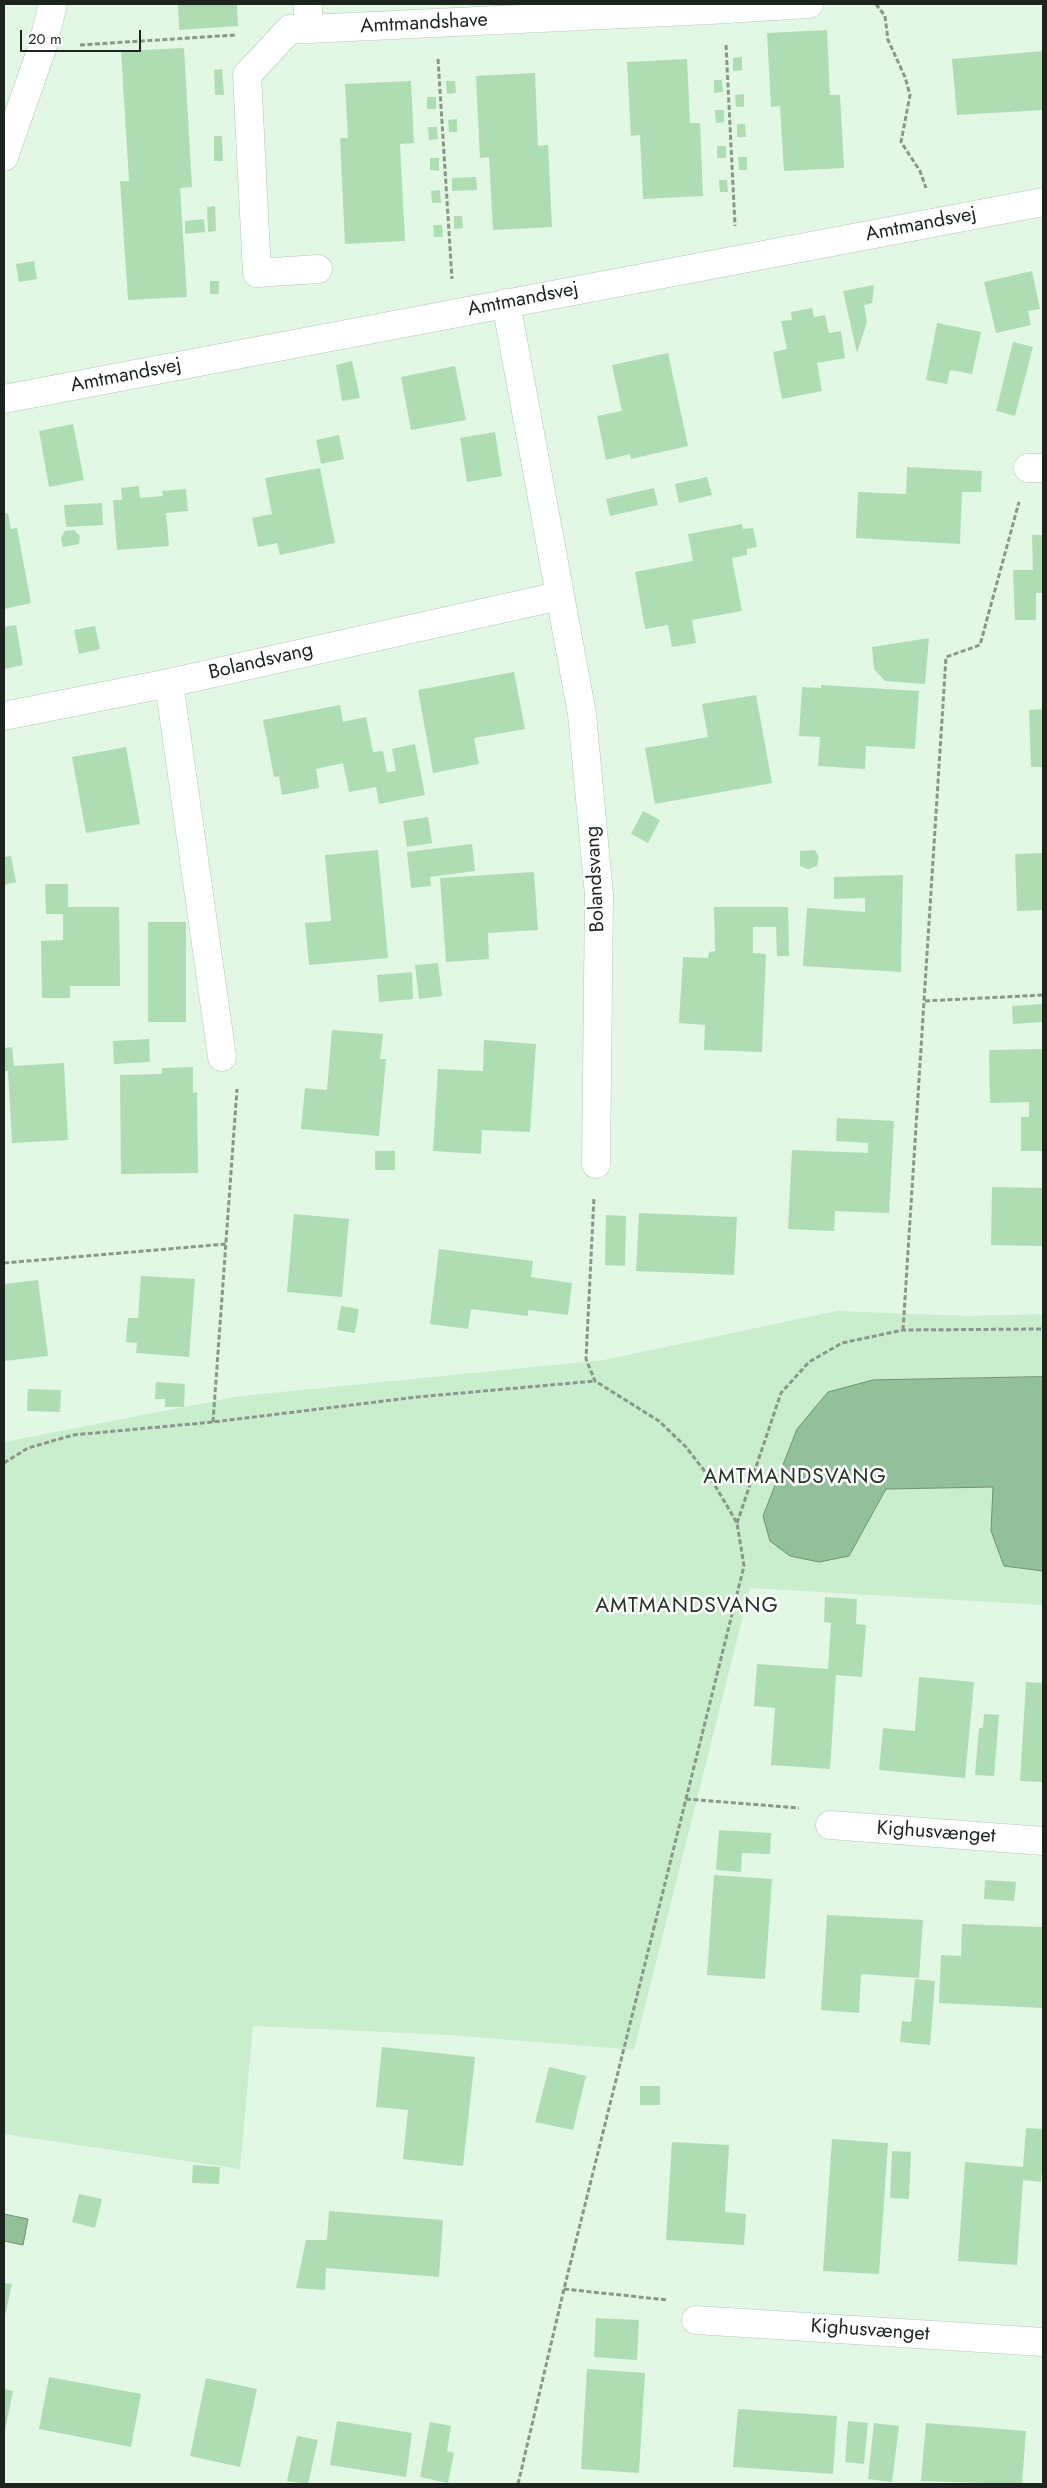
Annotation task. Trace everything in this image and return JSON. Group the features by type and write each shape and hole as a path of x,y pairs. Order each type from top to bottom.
{"street":[{"path":"4,157 42,48 53,4"},
{"name":"Amtmandshave","path":"318,270 257,273 247,75 290,29 308,16 435,23 809,4"},
{"name":"Amtmandsvej","path":"4,399 1043,202"},
{"name":"Bolandsvang","path":"506,304 558,596 582,714 599,895 596,1164"},
{"name":"Bolandsvang","path":"4,716 169,683 558,596"},
{"path":"169,683 222,1057"},
{"name":"Kighusvænget","path":"830,1825 1043,1841"},
{"name":"Kighusvænget","path":"696,2320 1043,2342"}],"path":[{"path":"876,4 885,16 888,40 906,77 910,95 901,142 920,171 928,192 935,222"},
{"path":"724,9 736,260"},
{"path":"435,23 454,313"},
{"path":"42,48 250,34 273,48"},
{"path":"903,1330 946,657 980,645 1036,468"},
{"path":"925,1001 1043,995"},
{"path":"213,1422 239,1063 222,1057"},
{"path":"518,2484 564,2289 744,1566 737,1524 714,1482 686,1447 659,1421 595,1381 586,1359 596,1164"},
{"path":"4,1263 226,1244"},
{"path":"737,1524 781,1393 809,1362 842,1343 903,1330 1043,1329"},
{"path":"4,1463 28,1448 73,1435 213,1422 417,1397 595,1381"},
{"path":"686,1799 816,1809 830,1825"},
{"path":"564,2289 690,2302 696,2320"}],"shaded area":[{"path":"837,1311 969,1316 1043,1314 1043,1605 750,1588 634,2050 450,2035 253,2026 240,2169 4,2134 4,1442 241,1396 604,1360"},
{"path":"1043,1377 1043,1571 1004,1566 991,1531 993,1487 886,1489 849,1556 819,1562 790,1556 770,1541 763,1516 797,1429 828,1392 873,1380"},
{"path":"4,2214 28,2219 23,2245 4,2241"}],"building":[{"path":"178,4 237,4 238,26 179,30"},
{"path":"827,30 830,95 840,95 844,168 784,171 780,106 771,107 767,33"},
{"path":"184,48 192,187 180,188 187,297 128,300 120,181 129,181 121,51"},
{"path":"1043,51 1043,110 957,115 952,59"},
{"path":"742,57 742,70 733,71 733,58"},
{"path":"687,59 690,123 700,123 703,196 643,199 640,135 631,136 627,62"},
{"path":"222,69 224,95 215,95 214,70"},
{"path":"535,73 538,146 548,145 552,227 493,230 489,157 480,158 476,76"},
{"path":"714,80 722,80 723,92 714,93"},
{"path":"411,81 414,143 400,144 405,241 345,244 340,138 348,138 345,84"},
{"path":"446,81 455,81 456,93 447,94"},
{"path":"744,94 744,107 736,107 735,95"},
{"path":"427,97 436,97 436,109 427,109"},
{"path":"715,110 724,110 724,122 716,123"},
{"path":"457,119 457,132 449,132 448,120"},
{"path":"737,124 745,124 746,137 737,137"},
{"path":"428,127 437,127 438,139 429,140"},
{"path":"214,136 222,136 223,161 214,161"},
{"path":"717,146 726,146 726,158 717,158"},
{"path":"738,157 747,157 747,170 739,170"},
{"path":"430,158 439,158 439,171 430,170"},
{"path":"476,177 477,190 452,191 452,178"},
{"path":"719,180 727,180 728,192 720,192"},
{"path":"440,190 441,203 432,203 431,191"},
{"path":"215,206 216,231 208,232 207,207"},
{"path":"454,216 462,216 463,228 454,229"},
{"path":"204,219 205,232 185,234 185,221"},
{"path":"433,225 442,225 443,237 434,237"},
{"path":"34,261 37,279 19,282 16,264"},
{"path":"1032,271 1040,309 1028,311 1031,325 996,333 984,282"},
{"path":"210,281 219,281 219,294 210,294"},
{"path":"874,285 872,303 864,305 867,322 857,353 843,291"},
{"path":"812,308 814,317 825,315 829,333 841,331 845,358 817,363 822,391 782,399 773,352 787,349 781,321 792,320 791,312"},
{"path":"937,323 981,332 972,374 950,370 947,384 926,380"},
{"path":"1013,342 1033,347 1015,416 996,411"},
{"path":"668,353 688,446 631,459 630,454 606,460 597,416 622,411 612,365"},
{"path":"352,361 360,398 342,401 336,365"},
{"path":"455,366 466,420 411,430 401,377"},
{"path":"73,424 84,480 49,487 39,431"},
{"path":"495,432 502,476 467,482 460,438"},
{"path":"339,435 344,459 321,464 316,440"},
{"path":"907,467 982,471 981,492 962,492 960,544 856,538 858,492 906,494"},
{"path":"320,468 335,543 280,555 277,543 258,547 252,518 272,514 265,478"},
{"path":"707,477 712,495 679,503 675,484"},
{"path":"139,486 140,498 163,496 162,491 186,489 188,511 166,513 169,546 117,550 113,500 122,500 121,488"},
{"path":"654,488 658,505 610,516 606,499"},
{"path":"102,503 103,525 66,527 64,505"},
{"path":"8,513 11,529 17,528 31,603 4,609 4,514"},
{"path":"742,524 743,529 753,528 757,547 747,549 747,555 732,558 742,611 692,620 696,643 672,647 668,625 645,629 635,572 693,561 688,534"},
{"path":"74,530 80,536 79,544 63,547 61,538 65,531"},
{"path":"1032,535 1043,535 1043,593 1036,593 1036,620 1015,620 1013,570 1033,570"},
{"path":"16,625 23,665 4,669 4,627"},
{"path":"95,626 100,649 79,654 74,630"},
{"path":"929,638 925,684 885,681 874,669 872,647"},
{"path":"514,672 525,729 474,738 479,764 433,773 418,690"},
{"path":"821,685 919,691 915,749 866,746 865,769 818,766 820,737 799,736 802,687 821,688"},
{"path":"756,695 772,783 655,804 645,748 708,737 702,704"},
{"path":"340,705 343,722 366,717 373,752 383,751 387,772 396,771 392,749 415,744 425,795 379,804 376,787 349,792 343,763 316,769 319,788 282,795 279,776 274,777 263,720"},
{"path":"1043,709 1043,767 1031,767 1029,710"},
{"path":"126,747 140,824 86,833 72,757"},
{"path":"643,811 660,820 648,843 631,834"},
{"path":"428,817 432,843 407,847 403,821"},
{"path":"472,844 475,871 430,877 431,886 411,888 407,852"},
{"path":"378,850 388,958 309,965 305,923 331,921 325,855"},
{"path":"815,850 819,857 817,866 808,869 800,866 800,851"},
{"path":"1043,853 1043,910 1017,911 1015,854"},
{"path":"11,856 16,882 4,885 4,857"},
{"path":"534,872 538,930 488,933 489,959 446,962 440,878"},
{"path":"903,875 901,972 803,966 807,908 865,912 865,898 834,899 834,877"},
{"path":"45,884 68,884 68,907 119,907 120,986 70,986 70,998 42,998 41,941 63,940 63,914 46,914"},
{"path":"714,907 788,907 789,956 777,956 776,927 753,927 753,953 766,954 762,1052 704,1050 705,1025 679,1023 683,957 708,958 709,952 715,951"},
{"path":"148,922 186,922 186,1022 148,1022"},
{"path":"438,963 442,996 419,999 415,965"},
{"path":"412,972 413,999 379,1002 377,975"},
{"path":"1043,1004 1043,1022 1013,1024 1012,1006"},
{"path":"332,1030 383,1034 380,1059 386,1059 379,1136 301,1129 305,1088 327,1090"},
{"path":"149,1039 150,1062 114,1064 113,1041"},
{"path":"484,1040 536,1044 530,1132 482,1130 481,1154 433,1151 438,1069 483,1071"},
{"path":"12,1047 14,1066 64,1063 68,1140 12,1143 8,1071 4,1071 4,1048"},
{"path":"1043,1049 1043,1151 1021,1151 1021,1117 1029,1117 1029,1102 990,1103 989,1050"},
{"path":"193,1067 193,1093 197,1092 198,1173 121,1174 120,1075 162,1074 162,1068"},
{"path":"837,1118 894,1121 889,1213 835,1211 834,1231 788,1229 792,1150 868,1153 868,1143 836,1141"},
{"path":"375,1151 395,1151 395,1170 375,1170"},
{"path":"992,1187 1043,1188 1043,1246 991,1245"},
{"path":"639,1213 737,1217 734,1275 636,1271"},
{"path":"294,1214 349,1219 342,1297 287,1292"},
{"path":"606,1215 626,1216 625,1266 605,1265"},
{"path":"439,1249 533,1261 531,1277 572,1283 568,1315 528,1310 528,1316 471,1309 468,1329 430,1324"},
{"path":"141,1276 195,1279 189,1357 136,1353 137,1343 126,1342 128,1318 138,1318"},
{"path":"38,1280 48,1356 4,1361 4,1284"},
{"path":"341,1306 359,1309 355,1333 337,1330"},
{"path":"156,1382 185,1384 184,1407 165,1407 165,1399 155,1399"},
{"path":"28,1389 61,1390 60,1412 27,1411"},
{"path":"825,1597 857,1599 856,1624 866,1625 862,1677 836,1675 830,1769 771,1765 775,1708 754,1706 757,1664 828,1669 831,1623 824,1622"},
{"path":"919,1677 974,1682 965,1778 879,1770 883,1728 915,1731"},
{"path":"1026,1682 1043,1683 1043,1782 1020,1781"},
{"path":"984,1714 999,1715 994,1776 975,1775 979,1728 983,1728"},
{"path":"719,1830 771,1833 770,1854 742,1853 741,1872 716,1870"},
{"path":"714,1875 772,1879 765,1979 707,1975"},
{"path":"985,1880 1016,1882 1014,1901 984,1899"},
{"path":"827,1915 923,1920 919,1978 861,1974 859,2013 821,2010"},
{"path":"962,1924 1043,1927 1043,2008 939,2003 941,1955 961,1956"},
{"path":"915,1979 935,1981 930,2045 900,2042 902,2021 911,2022"},
{"path":"382,2047 475,2057 463,2166 403,2159 408,2110 376,2107"},
{"path":"549,2067 586,2076 573,2130 535,2122"},
{"path":"640,2086 660,2086 660,2105 640,2105"},
{"path":"1026,2128 1043,2129 1043,2155 1041,2182 1023,2180 1017,2265 958,2261 965,2162 1023,2167"},
{"path":"832,2139 888,2143 879,2274 823,2271"},
{"path":"672,2142 729,2145 725,2212 746,2214 744,2245 666,2240"},
{"path":"892,2151 911,2152 909,2199 890,2198"},
{"path":"193,2165 220,2167 219,2184 192,2183"},
{"path":"79,2194 102,2199 95,2228 72,2222"},
{"path":"329,2211 443,2220 439,2277 326,2268 325,2290 296,2288 306,2240 327,2240"},
{"path":"4,2283 12,2284 5,2316 4,2316"},
{"path":"596,2318 639,2320 637,2360 594,2357"},
{"path":"587,2369 645,2373 639,2473 581,2469"},
{"path":"49,2377 141,2394 131,2447 39,2429"},
{"path":"206,2378 257,2389 240,2467 190,2456"},
{"path":"4,2389 13,2391 5,2430 4,2430"},
{"path":"738,2409 837,2416 833,2474 733,2467"},
{"path":"337,2421 412,2433 406,2477 330,2465"},
{"path":"848,2421 868,2423 864,2464 845,2462"},
{"path":"430,2422 451,2426 447,2451 454,2453 448,2483 420,2477"},
{"path":"874,2423 899,2426 892,2482 868,2479"},
{"path":"926,2423 1026,2431 1022,2484 921,2481"},
{"path":"297,2436 318,2440 308,2484 287,2481"}],"district":[{"name":"AMTMANDSVANG","path":"795,1478"},
{"name":"AMTMANDSVANG","path":"687,1607"}]}
